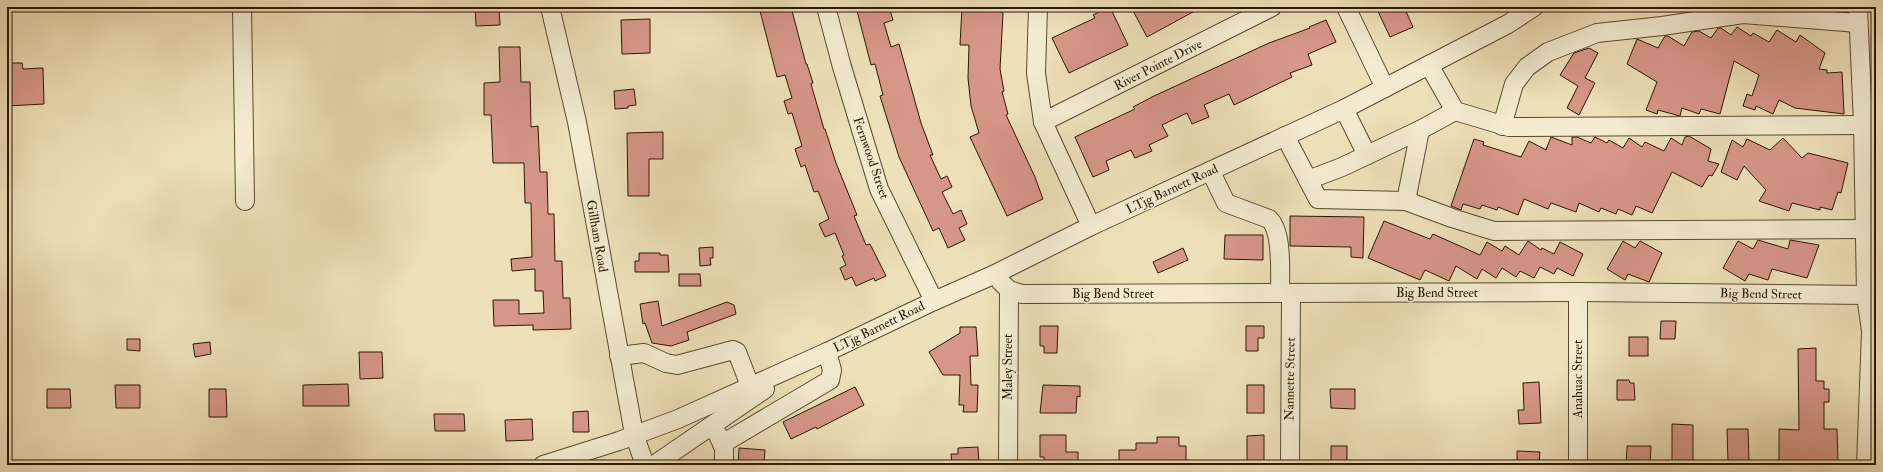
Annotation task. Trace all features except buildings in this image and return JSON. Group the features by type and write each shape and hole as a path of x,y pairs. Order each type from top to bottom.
{"street":[{"path":"242,7 245,201"},
{"name":"Gillham Road","path":"550,7 577,122 634,434 645,465"},
{"name":"Fernwood Street","path":"826,7 878,189 934,301"},
{"path":"1038,7 1036,73 1043,122 1091,226"},
{"name":"River Pointe Drive","path":"1043,122 1272,7"},
{"path":"1346,7 1385,88"},
{"name":"LTjg Barnett Road","path":"654,465 711,426 751,393 806,362 934,301 993,275 1091,226 1211,172 1344,109 1508,24 1534,7"},
{"path":"1502,126 1514,84 1527,67 1548,52 1597,33 1662,26 1743,14 1858,15 1863,125 1866,295 1873,330 1866,465"},
{"path":"1429,66 1455,111 1502,126 1863,125"},
{"path":"1344,109 1367,155"},
{"path":"1308,180 1342,167 1420,130 1455,111"},
{"path":"1406,200 1420,130"},
{"path":"1286,136 1318,199 1406,200 1452,218 1494,231 1865,229"},
{"name":"Nannette Street","path":"1211,172 1226,202 1269,219 1275,224 1286,293 1290,465"},
{"path":"993,275 1008,290"},
{"name":"Big Bend Street","path":"1008,290 1022,294 1578,292 1866,295"},
{"name":"Maley Street","path":"1008,290 1008,465"},
{"name":"Anahuac Street","path":"1578,292 1578,465"},
{"path":"619,356 644,353 666,363 677,365 727,350 733,350 737,352 751,393 765,418"},
{"path":"722,444 830,380 832,370 827,352"},
{"name":"LTjg Barnett Road","path":"543,465 619,441 634,434 751,393 784,376 806,362"},
{"path":"784,376 800,398"},
{"path":"711,426 720,437 724,465"}]}
